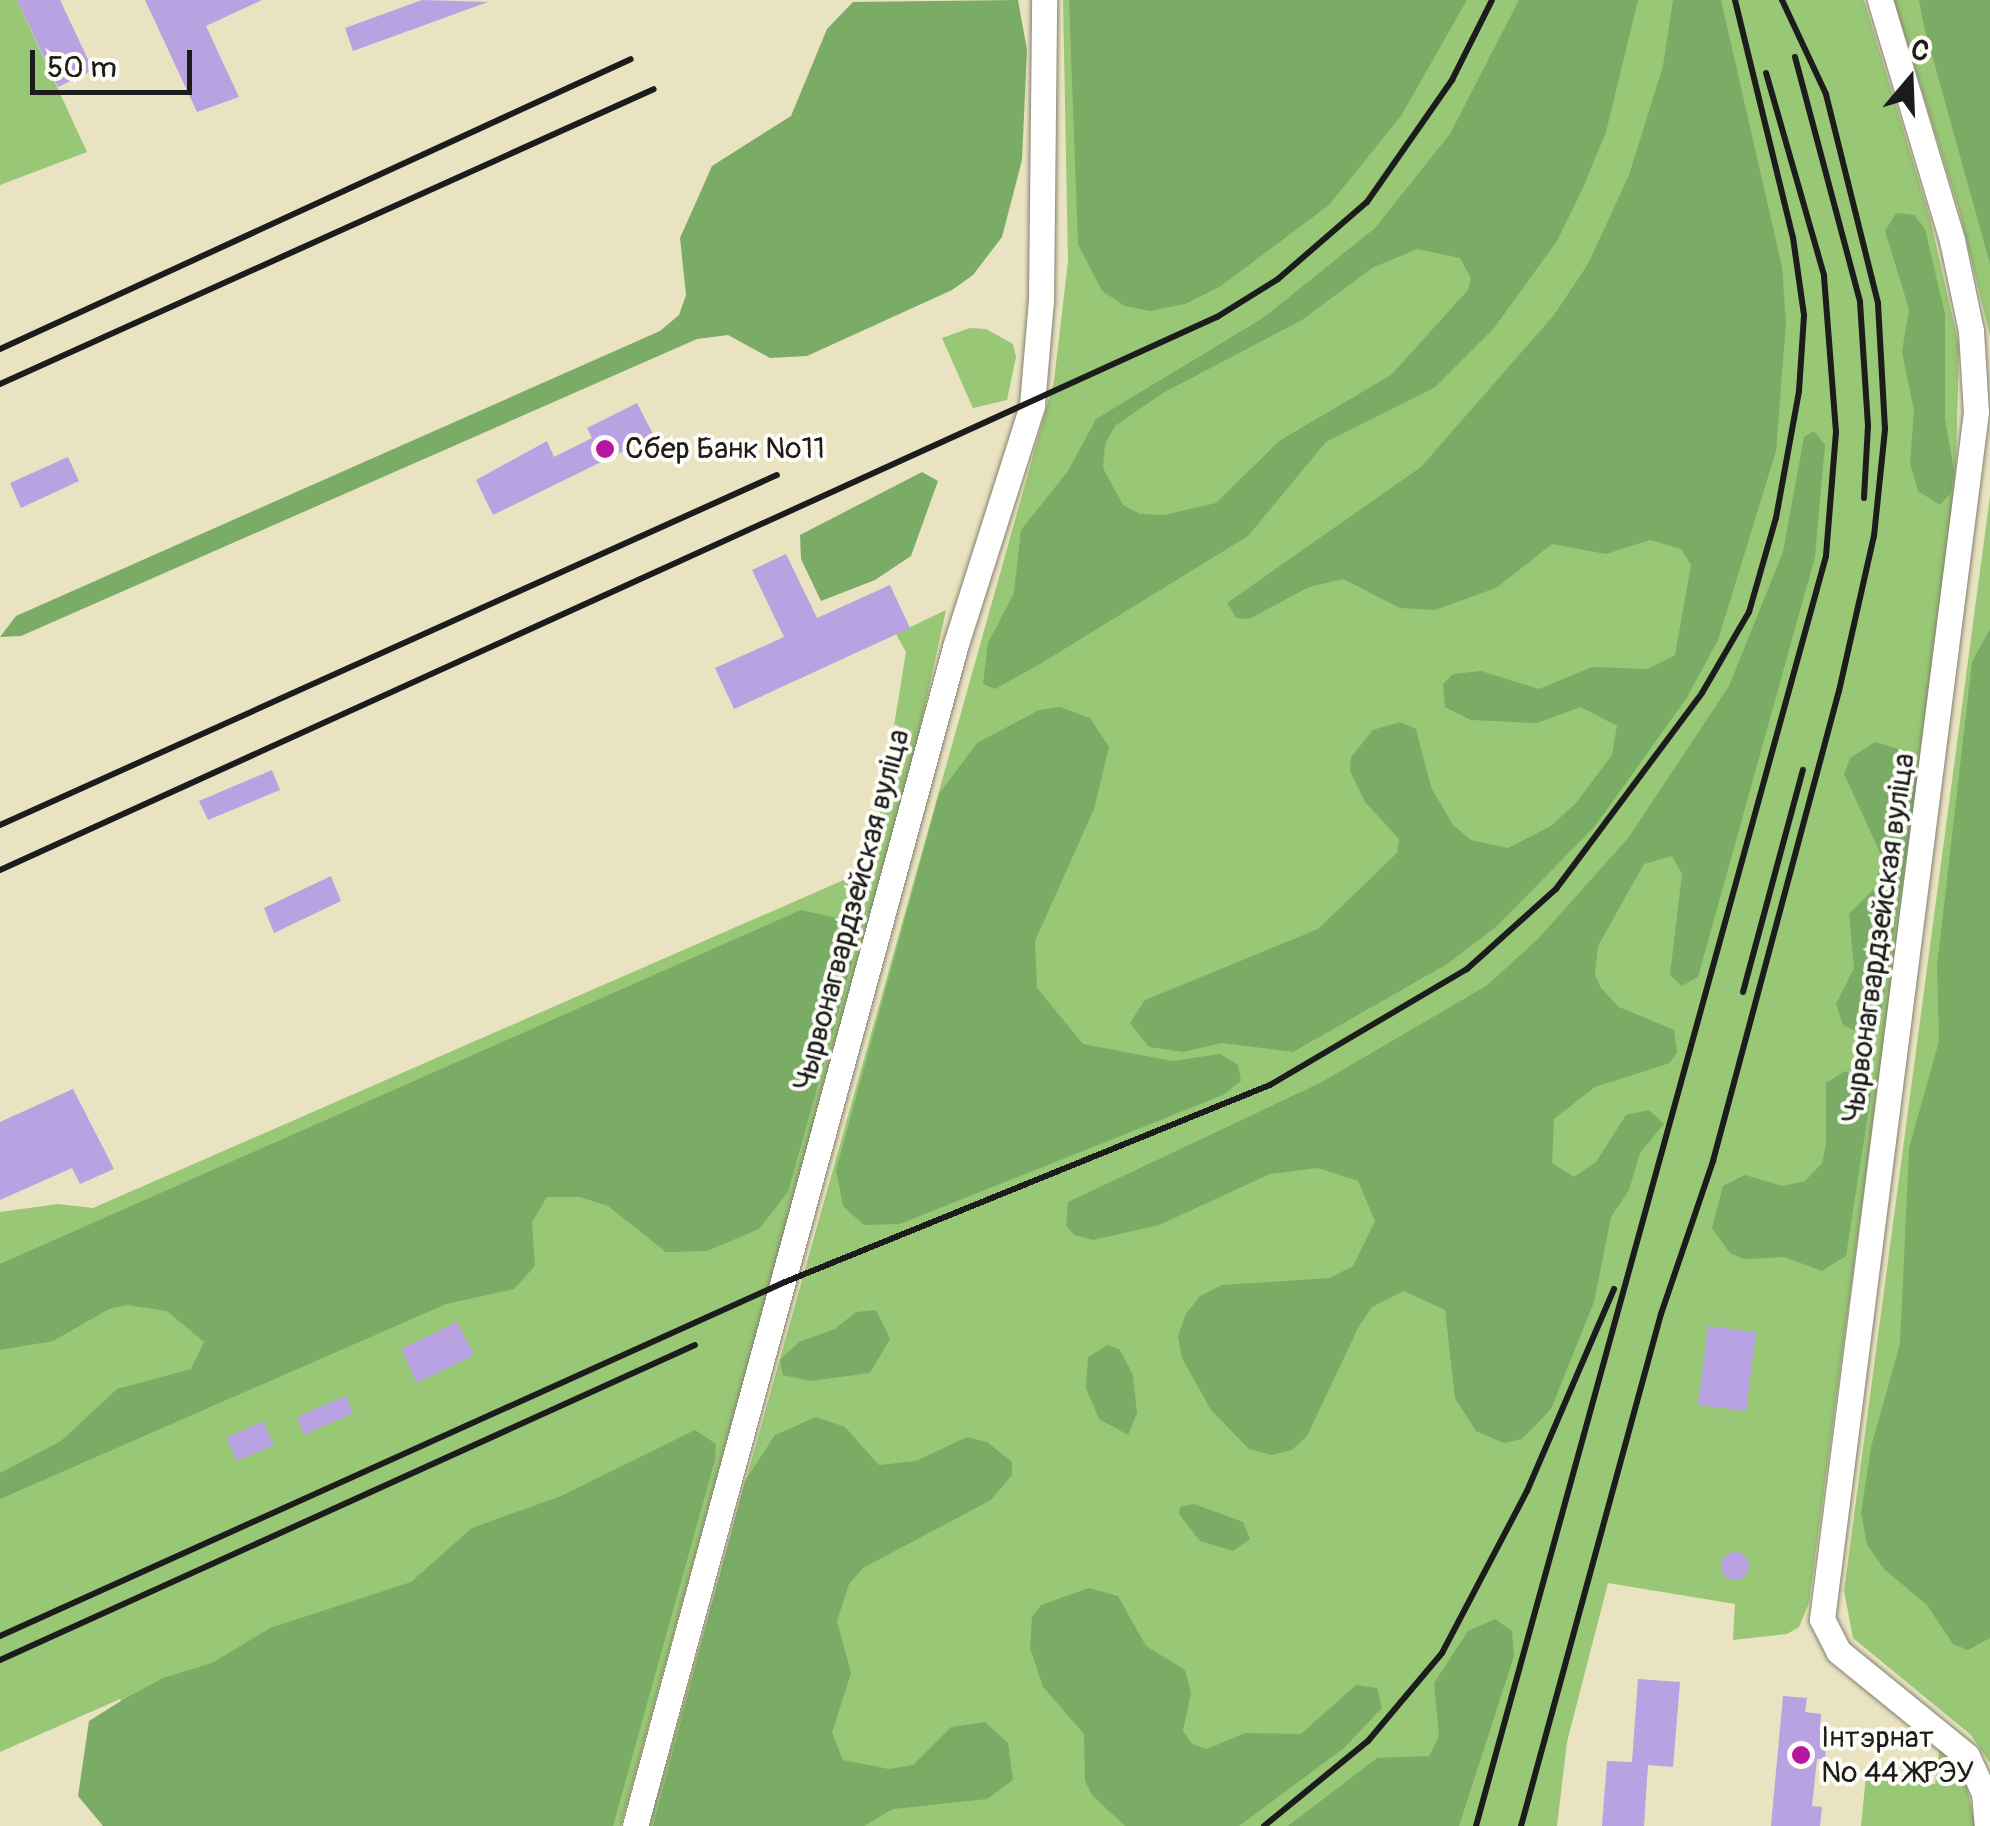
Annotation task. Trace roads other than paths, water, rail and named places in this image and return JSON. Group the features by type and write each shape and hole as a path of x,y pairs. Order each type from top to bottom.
{"street":[{"name":"Чырвонагвардзейская вуліца","path":"635,1826 956,646 1032,405 1041,300 1044,0"},
{"name":"Чырвонагвардзейская вуліца","path":"1880,0 1952,240 1971,330 1976,412 1822,1619 1838,1652 1967,1756 1984,1793 1987,1826"}],"railway":[{"path":"0,870 1217,317 1278,279 1367,202 1452,80 1492,0"},
{"path":"0,1636 785,1282 1270,1085 1467,969 1556,889 1702,693 1749,612 1776,518 1799,391 1804,315 1793,238 1735,0"},
{"path":"1521,1826 1661,1314 1713,1161 1839,691 1874,536 1885,429 1878,303 1826,94 1782,0"},
{"path":"1795,57 1860,302 1868,426 1864,498"},
{"path":"0,349 631,59"},
{"path":"1476,1826 1826,556 1836,432 1824,275 1766,73"},
{"path":"0,384 654,89"},
{"path":"0,825 777,475"},
{"path":"1743,992 1803,770"},
{"path":"1264,1826 1368,1741 1442,1653 1527,1491 1614,1289"},
{"path":"0,1660 695,1345"}],"place":[{"name":"Сбер Банк №11","path":"605,449"},
{"name":"Інтэрнат № 44 ЖРЭУ","path":"1801,1755"}]}
